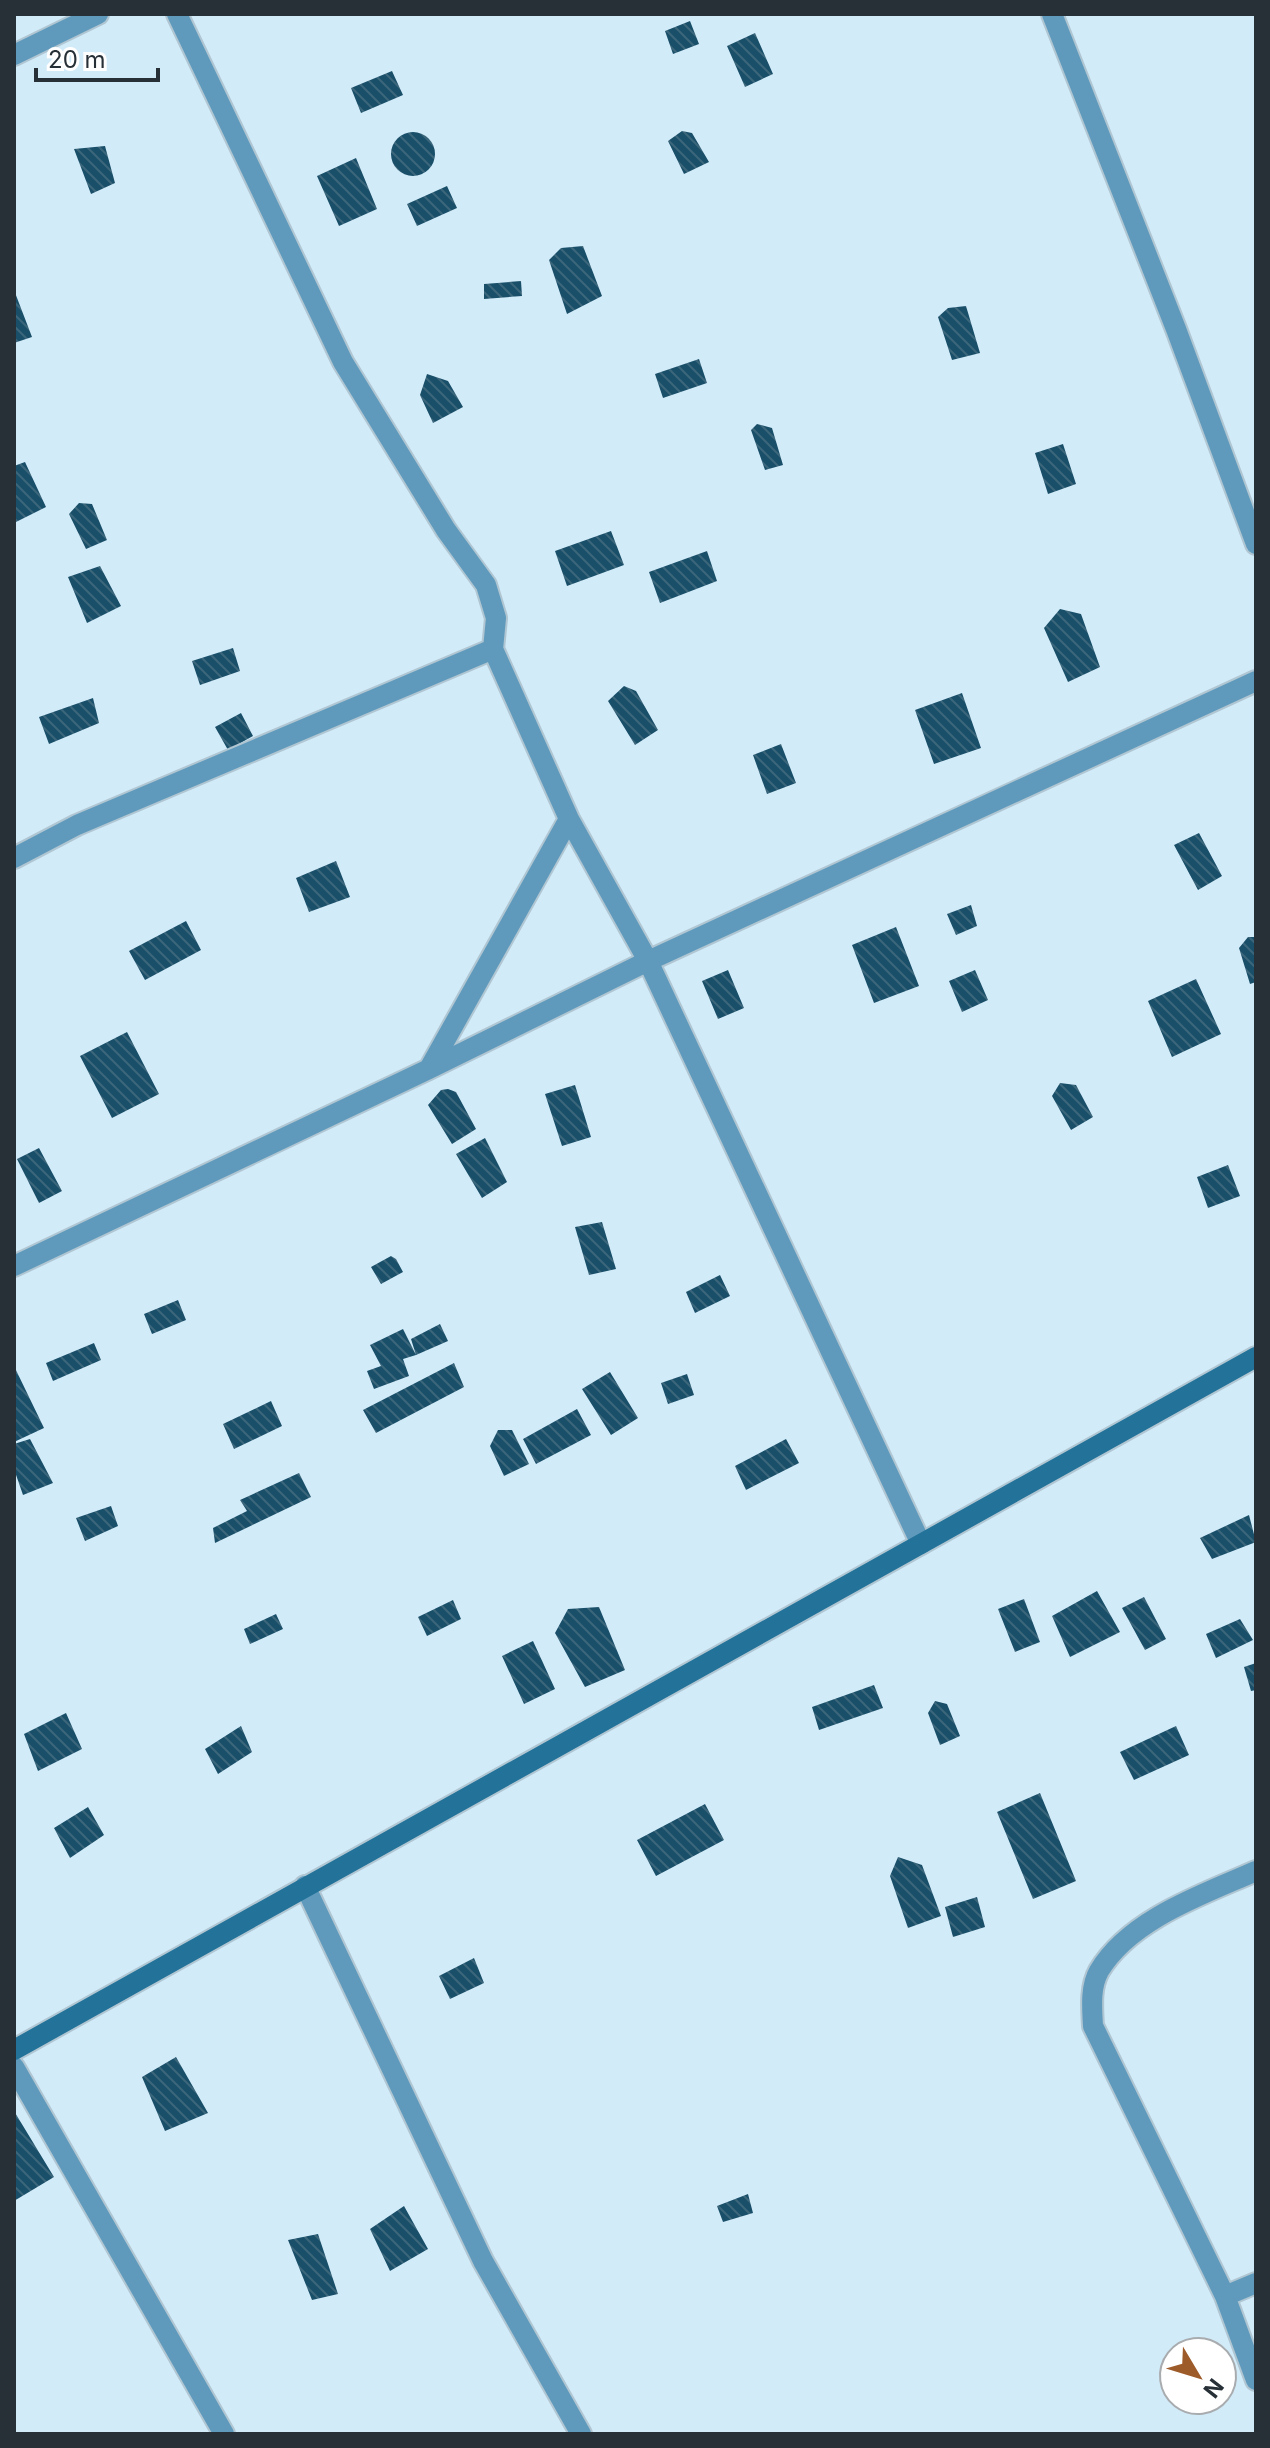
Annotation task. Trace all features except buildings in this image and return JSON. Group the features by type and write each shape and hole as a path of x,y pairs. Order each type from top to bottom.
{"main road":[{"path":"14,2050 1256,1357"}],"street":[{"path":"14,55 98,14"},
{"path":"177,14 343,362 446,530 486,585 496,618 493,649 569,819 648,961 921,1544"},
{"path":"1052,14 1176,329 1256,544"},
{"path":"14,858 77,825 493,649"},
{"path":"14,1266 648,961 1256,681"},
{"path":"429,1069 569,819"},
{"path":"1256,1871 1169,1910 1129,1938 1099,1972 1091,1998 1093,2026 1225,2296 1256,2380"},
{"path":"305,1886 483,2261 581,2434"},
{"path":"14,2067 224,2434"},
{"path":"1225,2296 1256,2283"}]}
